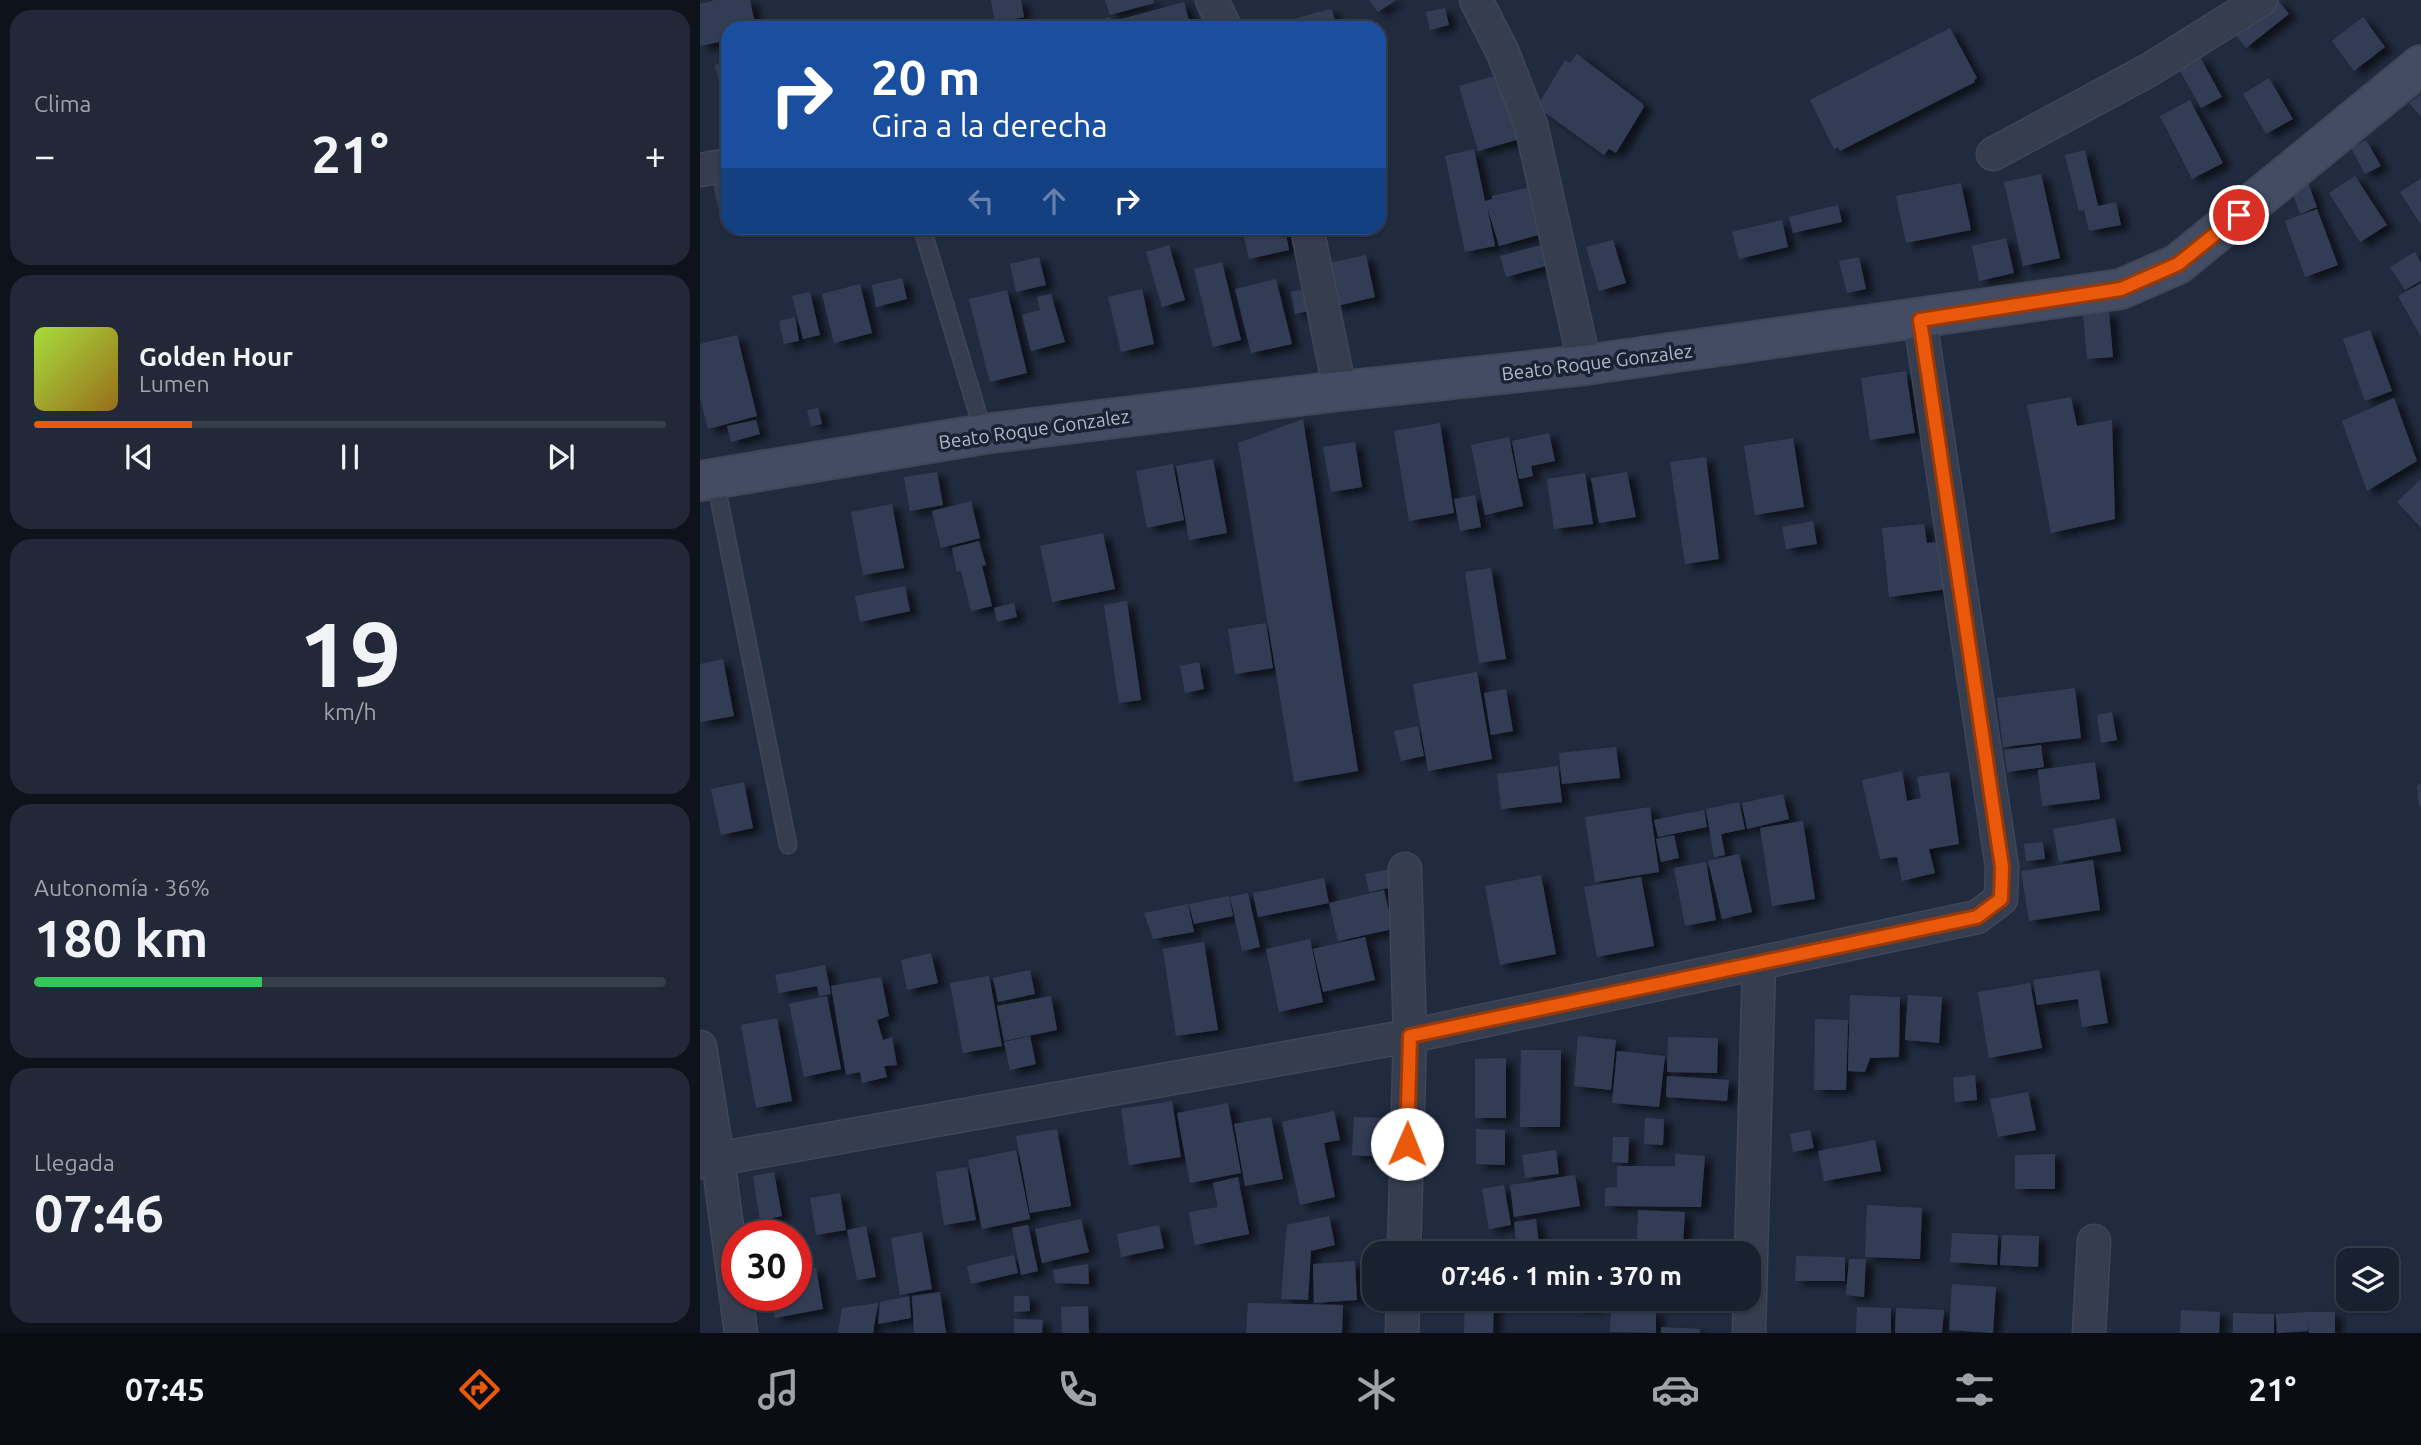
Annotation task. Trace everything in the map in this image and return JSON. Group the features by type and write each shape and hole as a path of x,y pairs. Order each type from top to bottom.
{"street":[{"path":"1212,0 1222,21"},
{"path":"1476,0 1503,53 1531,125 1585,365"},
{"path":"1993,155 2149,69 2261,0"},
{"name":"Beato Roque Gonzalez","path":"707,480 984,434 1340,391 1585,365 1920,320 2121,289 2178,264 2421,65"},
{"path":"700,170 721,166"},
{"path":"1308,235 1340,391"},
{"path":"709,1161 1410,1036 1977,917 2001,899 2002,867 1920,320"},
{"path":"1404,1241 1410,1036 1405,869"},
{"path":"1749,1333 1759,963"},
{"path":"700,1047 709,1161 741,1333"},
{"path":"2089,1333 2094,1241"},
{"path":"1402,1333 1403,1311"}],"lane":[{"path":"924,235 984,434"},
{"path":"707,480 788,845"}],"building":[{"path":"715,0 750,0 754,21 721,21 721,42 700,46 700,4"},
{"path":"991,0 1021,0 1024,17 995,21"},
{"path":"1105,0 1154,0 1154,3 1110,15"},
{"path":"1369,0 1396,0 1378,12"},
{"path":"2278,0 2289,14 2246,48 2235,34"},
{"path":"1184,2 1189,21 1115,21"},
{"path":"1445,8 1449,25 1430,30 1426,12"},
{"path":"1329,9 1332,10 1335,21 1288,21"},
{"path":"2363,17 2385,47 2354,71 2332,41"},
{"path":"1950,28 1977,78 1975,82 1840,151 1838,147 1834,149 1810,100"},
{"path":"1577,54 1643,104 1644,107 1616,153 1609,149 1604,155 1537,107 1565,60 1570,63"},
{"path":"2200,57 2222,97 2201,108 2179,69"},
{"path":"721,64 721,89 715,65"},
{"path":"1502,74 1520,139 1478,151 1459,86"},
{"path":"2269,78 2293,119 2266,134 2243,94"},
{"path":"2421,94 2421,117 2409,103"},
{"path":"2190,100 2223,163 2192,179 2160,116"},
{"path":"2366,140 2381,166 2365,174 2351,148"},
{"path":"1474,149 1485,201 1492,199 1492,196 1530,187 1542,234 1499,246 1487,206 1495,246 1465,252 1445,156"},
{"path":"2085,150 2098,206 2116,202 2121,225 2089,231 2084,210 2079,211 2065,155"},
{"path":"2041,174 2060,258 2023,266 2004,182"},
{"path":"2355,176 2387,225 2360,242 2329,193"},
{"path":"2421,179 2421,225 2400,192"},
{"path":"721,182 721,206 718,207 713,184"},
{"path":"1961,183 1971,230 1906,243 1896,196"},
{"path":"2308,183 2317,207 2300,214 2291,189"},
{"path":"1838,205 1842,222 1793,233 1789,217"},
{"path":"2317,209 2338,265 2305,277 2285,221"},
{"path":"1782,220 1788,247 1739,259 1732,232"},
{"path":"1244,235 1286,235 1289,250 1249,259"},
{"path":"2006,238 2014,273 1979,281 1972,246"},
{"path":"1613,240 1626,283 1599,291 1586,247"},
{"path":"1169,245 1185,300 1162,307 1146,252"},
{"path":"1541,245 1546,266 1506,277 1500,256"},
{"path":"2415,252 2421,263 2421,281 2405,290 2390,267"},
{"path":"1366,255 1375,297 1333,307 1324,264"},
{"path":"1039,257 1046,285 1016,292 1010,264"},
{"path":"1859,257 1866,289 1847,293 1839,261"},
{"path":"1222,262 1241,340 1213,347 1194,269"},
{"path":"902,278 907,299 876,307 872,285"},
{"path":"1276,279 1292,344 1251,353 1235,289"},
{"path":"2421,283 2421,337 2398,296"},
{"path":"860,284 872,333 834,343 822,294"},
{"path":"1142,289 1154,344 1121,352 1108,297"},
{"path":"1305,289 1308,311 1295,314 1291,292"},
{"path":"1007,290 1027,373 990,382 969,299"},
{"path":"810,292 820,335 803,339 792,296"},
{"path":"1051,294 1065,342 1031,351 1022,315 1040,310 1037,297"},
{"path":"2109,312 2113,357 2087,359 2083,314"},
{"path":"795,317 799,341 784,344 779,321"},
{"path":"2370,330 2392,391 2365,401 2343,339"},
{"path":"737,335 757,416 708,429 700,398 700,344"},
{"path":"1906,371 1915,433 1870,440 1861,378"},
{"path":"2071,397 2077,426 2112,420 2115,519 2051,533 2027,405"},
{"path":"2394,398 2417,461 2367,491 2342,421"},
{"path":"818,408 822,424 811,426 807,410"},
{"path":"1303,419 1358,771 1294,782 1238,443"},
{"path":"756,420 760,434 731,442 727,426"},
{"path":"1440,423 1454,513 1409,521 1394,431"},
{"path":"1549,433 1555,461 1531,466 1533,476 1519,479 1512,441"},
{"path":"1509,437 1523,506 1485,515 1471,445"},
{"path":"1793,438 1804,507 1755,515 1744,446"},
{"path":"1355,442 1362,487 1331,492 1323,447"},
{"path":"1706,457 1719,559 1685,564 1670,462"},
{"path":"1213,459 1227,533 1189,540 1176,466"},
{"path":"1173,464 1184,520 1147,528 1136,471"},
{"path":"937,472 943,505 910,511 904,477"},
{"path":"1627,472 1636,517 1599,523 1591,478"},
{"path":"1585,473 1593,524 1554,529 1547,479"},
{"path":"2421,479 2421,528 2397,502"},
{"path":"1475,495 1481,527 1460,531 1454,499"},
{"path":"971,501 980,538 941,548 932,511"},
{"path":"892,504 904,568 863,575 851,512"},
{"path":"1813,521 1817,544 1786,549 1782,527"},
{"path":"1924,524 1927,543 1940,542 1948,589 1889,597 1882,528"},
{"path":"1103,533 1115,589 1052,602 1040,546"},
{"path":"979,541 986,565 982,566 992,606 971,611 961,571 957,572 952,548"},
{"path":"1491,568 1506,659 1479,663 1465,572"},
{"path":"905,586 910,611 860,622 855,596"},
{"path":"1127,601 1141,700 1119,703 1104,605"},
{"path":"1014,603 1017,617 997,622 994,608"},
{"path":"1266,623 1273,668 1235,674 1228,629"},
{"path":"723,659 734,716 700,722 700,664"},
{"path":"1199,662 1204,689 1185,693 1180,666"},
{"path":"1477,672 1492,759 1428,771 1413,684"},
{"path":"2075,688 2081,738 2003,747 1997,698"},
{"path":"1506,689 1513,731 1491,735 1484,693"},
{"path":"2112,712 2117,740 2101,743 2097,715"},
{"path":"1418,726 1424,756 1401,761 1394,731"},
{"path":"2041,745 2044,767 2007,772 2004,750"},
{"path":"1616,747 1620,778 1562,784 1559,753"},
{"path":"2095,762 2100,799 2042,806 2038,770"},
{"path":"1558,766 1562,802 1501,809 1497,774"},
{"path":"1902,771 1907,801 1921,798 1917,777 1949,772 1959,844 1929,849 1935,873 1902,881 1897,857 1880,859 1862,780"},
{"path":"744,782 753,828 721,835 711,789"},
{"path":"2421,783 2421,806 2419,806 2417,786"},
{"path":"1783,794 1789,819 1747,829 1742,803"},
{"path":"1739,802 1745,829 1721,834 1725,855 1714,857 1706,809"},
{"path":"1650,807 1659,872 1595,882 1585,817"},
{"path":"1704,810 1707,827 1658,837 1654,820"},
{"path":"2115,818 2121,851 2059,862 2053,829"},
{"path":"1803,821 1815,899 1772,906 1760,828"},
{"path":"1674,835 1679,858 1661,862 1656,839"},
{"path":"2043,842 2045,859 2026,861 2024,844"},
{"path":"1739,854 1752,912 1722,919 1708,861"},
{"path":"2093,860 2100,910 2029,921 2021,871"},
{"path":"1706,862 1716,920 1685,926 1674,868"},
{"path":"1395,868 1398,886 1369,892 1365,874"},
{"path":"1541,875 1556,954 1500,965 1485,886"},
{"path":"1641,877 1654,946 1597,957 1584,887"},
{"path":"1324,878 1329,903 1258,917 1253,893"},
{"path":"1384,890 1393,929 1338,941 1329,903"},
{"path":"1248,893 1260,947 1242,951 1230,897"},
{"path":"1229,896 1233,916 1194,924 1189,904"},
{"path":"1188,904 1194,932 1153,939 1144,913"},
{"path":"1365,937 1375,980 1323,992 1313,949"},
{"path":"1310,939 1323,1002 1279,1012 1266,949"},
{"path":"1204,942 1218,1030 1176,1036 1163,949"},
{"path":"931,953 938,983 907,990 901,960"},
{"path":"825,965 831,994 819,996 817,986 779,993 775,975"},
{"path":"1030,970 1035,994 998,1002 993,978"},
{"path":"2099,970 2108,1023 2082,1027 2078,999 2037,1005 2033,980"},
{"path":"989,976 1002,1046 963,1053 950,983"},
{"path":"881,977 889,1016 877,1020 883,1040 892,1037 897,1065 884,1066 887,1077 862,1083 860,1072 846,1075 831,986"},
{"path":"2030,983 2042,1048 1989,1058 1978,992"},
{"path":"1850,995 1900,997 1899,1057 1870,1058 1865,1072 1848,1071"},
{"path":"1908,995 1942,997 1939,1043 1905,1040"},
{"path":"827,996 841,1069 804,1077 789,1004"},
{"path":"1051,996 1057,1030 1004,1041 997,1006"},
{"path":"777,1018 792,1101 756,1108 741,1025"},
{"path":"1815,1019 1848,1020 1846,1090 1814,1090"},
{"path":"1030,1036 1036,1064 1010,1070 1004,1042"},
{"path":"1578,1036 1616,1040 1611,1090 1574,1086"},
{"path":"1668,1037 1718,1038 1717,1073 1667,1072"},
{"path":"1521,1050 1561,1050 1560,1127 1520,1127"},
{"path":"1617,1051 1665,1056 1659,1107 1612,1103"},
{"path":"1506,1058 1506,1118 1475,1118 1475,1059"},
{"path":"1975,1075 1977,1100 1955,1102 1953,1078"},
{"path":"1667,1076 1729,1080 1727,1101 1666,1097"},
{"path":"2028,1092 2036,1130 1998,1137 1990,1099"},
{"path":"1172,1101 1181,1157 1129,1165 1121,1109"},
{"path":"1228,1103 1241,1173 1190,1183 1177,1113"},
{"path":"1334,1111 1340,1140 1324,1143 1335,1197 1300,1205 1282,1122"},
{"path":"1271,1117 1283,1179 1245,1186 1234,1124"},
{"path":"1354,1117 1387,1118 1385,1157 1352,1155"},
{"path":"1645,1118 1664,1119 1663,1145 1644,1144"},
{"path":"1057,1129 1071,1206 1030,1213 1016,1136"},
{"path":"1476,1129 1505,1130 1505,1165 1476,1164"},
{"path":"1810,1130 1814,1148 1793,1152 1790,1134"},
{"path":"1613,1137 1629,1137 1628,1163 1612,1162"},
{"path":"1875,1140 1881,1171 1824,1181 1818,1151"},
{"path":"1016,1150 1030,1219 982,1229 968,1160"},
{"path":"1556,1150 1559,1174 1525,1178 1522,1155"},
{"path":"1675,1154 1705,1156 1701,1207 1605,1206 1605,1188 1617,1187 1617,1166 1675,1166"},
{"path":"2055,1154 2055,1189 2015,1189 2015,1155"},
{"path":"967,1167 976,1220 944,1225 936,1172"},
{"path":"774,1172 782,1216 760,1220 753,1176"},
{"path":"1575,1175 1580,1206 1514,1217 1510,1185"},
{"path":"1238,1177 1249,1234 1195,1245 1189,1212 1218,1207 1213,1183"},
{"path":"1504,1185 1511,1225 1489,1229 1482,1189"},
{"path":"840,1193 846,1230 816,1235 810,1198"},
{"path":"1867,1205 1922,1208 1920,1259 1865,1257"},
{"path":"1638,1210 1685,1212 1683,1241 1637,1241"},
{"path":"1329,1216 1335,1245 1311,1251 1308,1300 1281,1299 1287,1225"},
{"path":"1081,1219 1089,1252 1042,1263 1035,1229"},
{"path":"1536,1219 1539,1241 1516,1241 1514,1222"},
{"path":"1028,1225 1038,1271 1021,1275 1012,1228"},
{"path":"1159,1225 1164,1248 1121,1257 1117,1234"},
{"path":"866,1226 876,1277 857,1280 847,1230"},
{"path":"922,1232 932,1289 900,1295 891,1238"},
{"path":"1952,1233 1998,1235 1997,1265 1950,1262"},
{"path":"2002,1235 2039,1236 2038,1267 2000,1265"},
{"path":"1014,1255 1018,1273 971,1284 967,1266"},
{"path":"1796,1256 1845,1257 1845,1281 1795,1281"},
{"path":"1849,1259 1866,1259 1864,1297 1846,1295"},
{"path":"1355,1261 1357,1300 1314,1303 1313,1264"},
{"path":"1088,1264 1089,1284 1055,1283 1053,1270"},
{"path":"816,1268 823,1309 775,1318 773,1311 812,1311 812,1269"},
{"path":"1952,1284 1996,1287 1993,1333 1949,1330"},
{"path":"940,1292 946,1333 914,1333 912,1296"},
{"path":"909,1296 911,1318 878,1324 880,1302"},
{"path":"1014,1296 1029,1296 1030,1311 1014,1312"},
{"path":"878,1303 873,1333 838,1333 842,1308"},
{"path":"1248,1303 1343,1305 1342,1333 1246,1333"},
{"path":"1088,1306 1089,1333 1062,1333 1061,1307"},
{"path":"1857,1307 1891,1308 1891,1333 1856,1333"},
{"path":"1896,1308 1944,1310 1942,1333 1895,1333"},
{"path":"2181,1310 2220,1312 2219,1333 2180,1333"},
{"path":"1465,1311 1494,1311 1493,1333 1464,1333"},
{"path":"1611,1311 1656,1311 1656,1333 1610,1332"},
{"path":"2335,1312 2335,1333 2309,1333 2308,1323 2308,1331 2277,1333 2276,1314"},
{"path":"2233,1313 2274,1314 2274,1333 2233,1333"},
{"path":"1014,1319 1043,1320 1042,1333 1014,1333"},
{"path":"1661,1327 1700,1329 1700,1333 1661,1333"}],"route":[{"path":"1407,1144 1410,1036 1977,917 2001,899 2002,867 1920,320 2121,289 2178,264 2239,215"}]}
